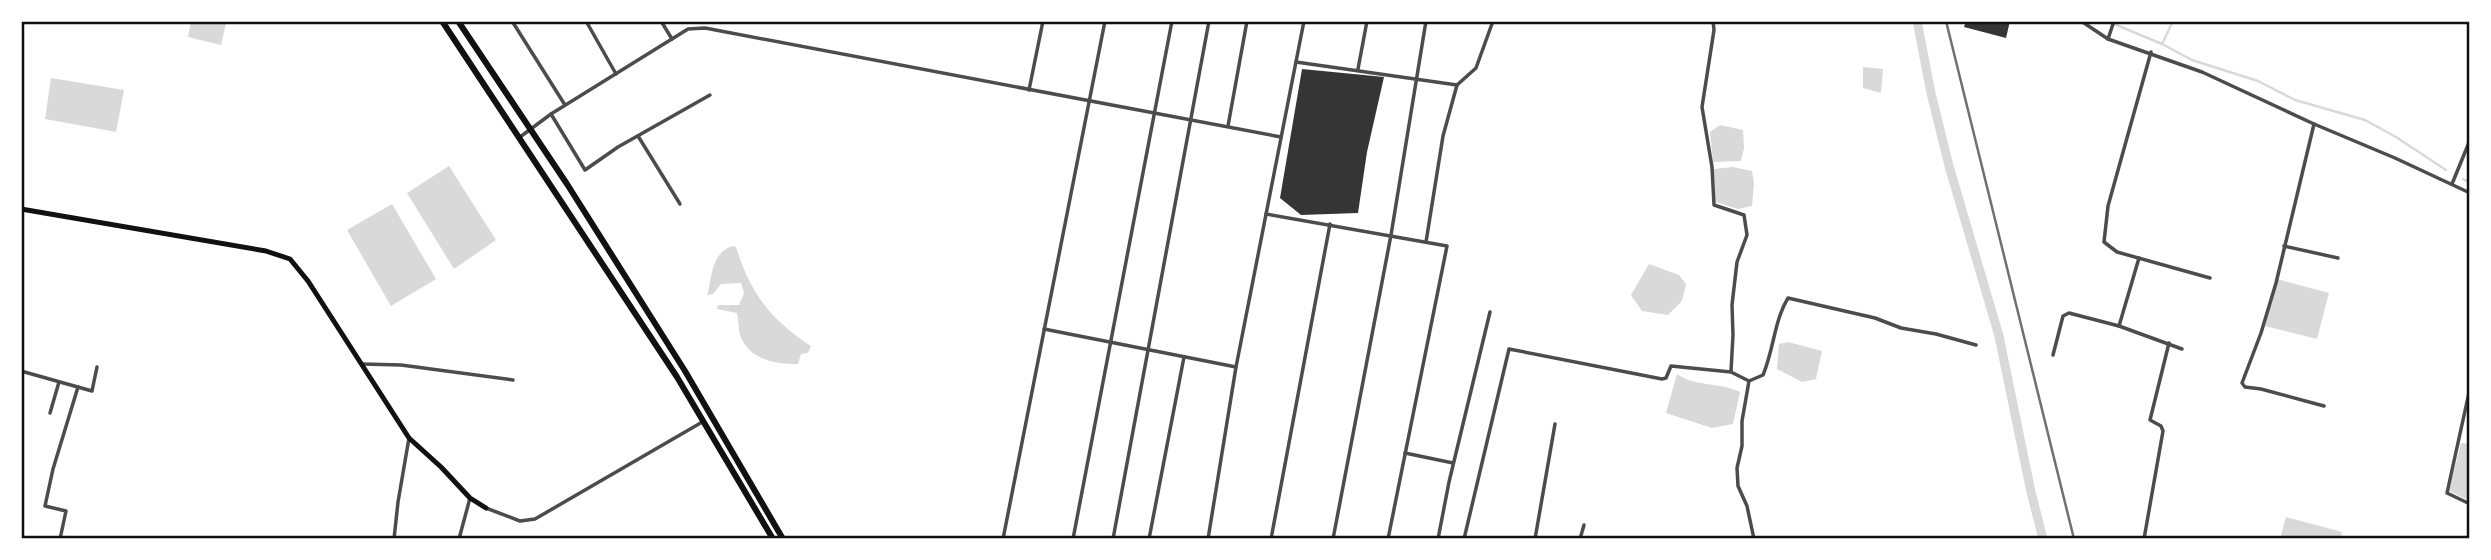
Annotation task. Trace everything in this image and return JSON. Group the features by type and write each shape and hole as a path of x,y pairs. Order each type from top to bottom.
{"highway":[{"path":"442,21 677,377 702,422 747,491 773,539"},
{"path":"458,21 531,129 685,371 783,539"}],"main road":[{"path":"21,209 266,251 290,259 308,281 410,438 470,498 486,508"}],"street":[{"path":"512,21 565,105"},
{"path":"586,21 616,74"},
{"path":"662,21 672,39"},
{"path":"1029,90 1043,21"},
{"path":"1003,539 1105,21"},
{"path":"1073,539 1172,21"},
{"path":"1113,539 1209,21"},
{"path":"1228,127 1247,21"},
{"path":"1208,539 1236,367 1304,21"},
{"path":"1358,69 1367,21"},
{"path":"1333,539 1391,235 1426,21"},
{"path":"1426,242 1443,136 1457,85 1476,68 1493,21"},
{"path":"1713,21 1714,30 1702,107 1712,167 1714,205 1744,215 1747,235 1737,262 1731,305 1731,372"},
{"path":"2081,21 2108,39 2202,72 2470,193"},
{"path":"2108,39 2114,21"},
{"path":"518,138 565,105 688,29 705,28 1281,137"},
{"path":"2151,52 2108,206 2103,236 2107,246 2117,252 2210,278"},
{"path":"1296,62 1457,85"},
{"path":"551,114 585,170 618,147 710,95"},
{"path":"2314,124 2272,296 2243,386 2324,406"},
{"path":"638,136 680,204"},
{"path":"2452,184 2470,140"},
{"path":"1266,214 1447,246 1388,539"},
{"path":"1271,539 1330,225"},
{"path":"2284,246 2338,258"},
{"path":"2119,326 2139,258"},
{"path":"1464,539 1509,349 1662,379 1666,379 1671,366 1731,372 1749,381 1763,375 1770,359 1780,311 1788,298 1976,345"},
{"path":"1438,539 1453,463 1490,312"},
{"path":"2053,355 2065,314 2119,326 2182,349"},
{"path":"1044,329 1236,367"},
{"path":"2144,539 2163,431 2161,426 2150,420 2169,343"},
{"path":"1149,539 1184,357"},
{"path":"362,364 401,365 513,380"},
{"path":"21,371 92,391 97,367"},
{"path":"1749,381 1737,477 1754,539"},
{"path":"50,413 59,382"},
{"path":"60,539 66,511 45,506 53,469 78,387"},
{"path":"2470,388 2447,494 2470,504"},
{"path":"486,508 520,521 536,519 712,416"},
{"path":"1535,539 1555,424"},
{"path":"394,539 410,438"},
{"path":"1405,453 1453,463"},
{"path":"459,539 470,498"},
{"path":"1580,539 1584,525"}],"shaded area":[{"path":"191,21 226,23 221,45 188,37"},
{"path":"1863,67 1883,69 1881,93 1863,88"},
{"path":"51,78 124,90 116,132 45,119"},
{"path":"1720,125 1743,130 1744,148 1741,161 1713,162 1710,132"},
{"path":"449,166 496,240 454,269 407,193"},
{"path":"1733,167 1752,171 1752,206 1738,209 1715,202 1714,169"},
{"path":"392,204 436,279 391,306 347,230"},
{"path":"732,246 736,247 748,279 764,304 784,326 811,346 808,353 801,354 798,364 780,363 756,355 740,335 737,313 717,309 718,305 739,305 744,293 741,283 721,284 713,294 707,295 716,260"},
{"path":"1649,264 1679,275 1686,284 1682,301 1668,315 1642,311 1631,295"},
{"path":"2277,279 2329,293 2317,339 2265,326"},
{"path":"1788,342 1822,351 1816,379 1802,382 1777,369 1779,344"},
{"path":"1677,374 1692,381 1740,392 1733,424 1712,428 1666,413"},
{"path":"2461,443 2470,444 2470,501 2449,491"},
{"path":"2286,517 2342,532 2340,539 2280,539"}],"building":[{"path":"1966,21 1999,24 2000,21 2010,21 2006,38 1964,27"},
{"path":"1302,69 1384,77 1367,152 1358,213 1301,215 1280,198"}],"waterway":[{"path":"1917,21 1949,166 1999,336 2043,539"},
{"path":"2107,21 2162,44"},
{"path":"2173,21 2162,44 2192,60 2258,81 2295,100 2365,120 2446,170"},
{"path":"2463,179 2470,183"}],"railway":[{"path":"1946,21 2074,539"}]}
